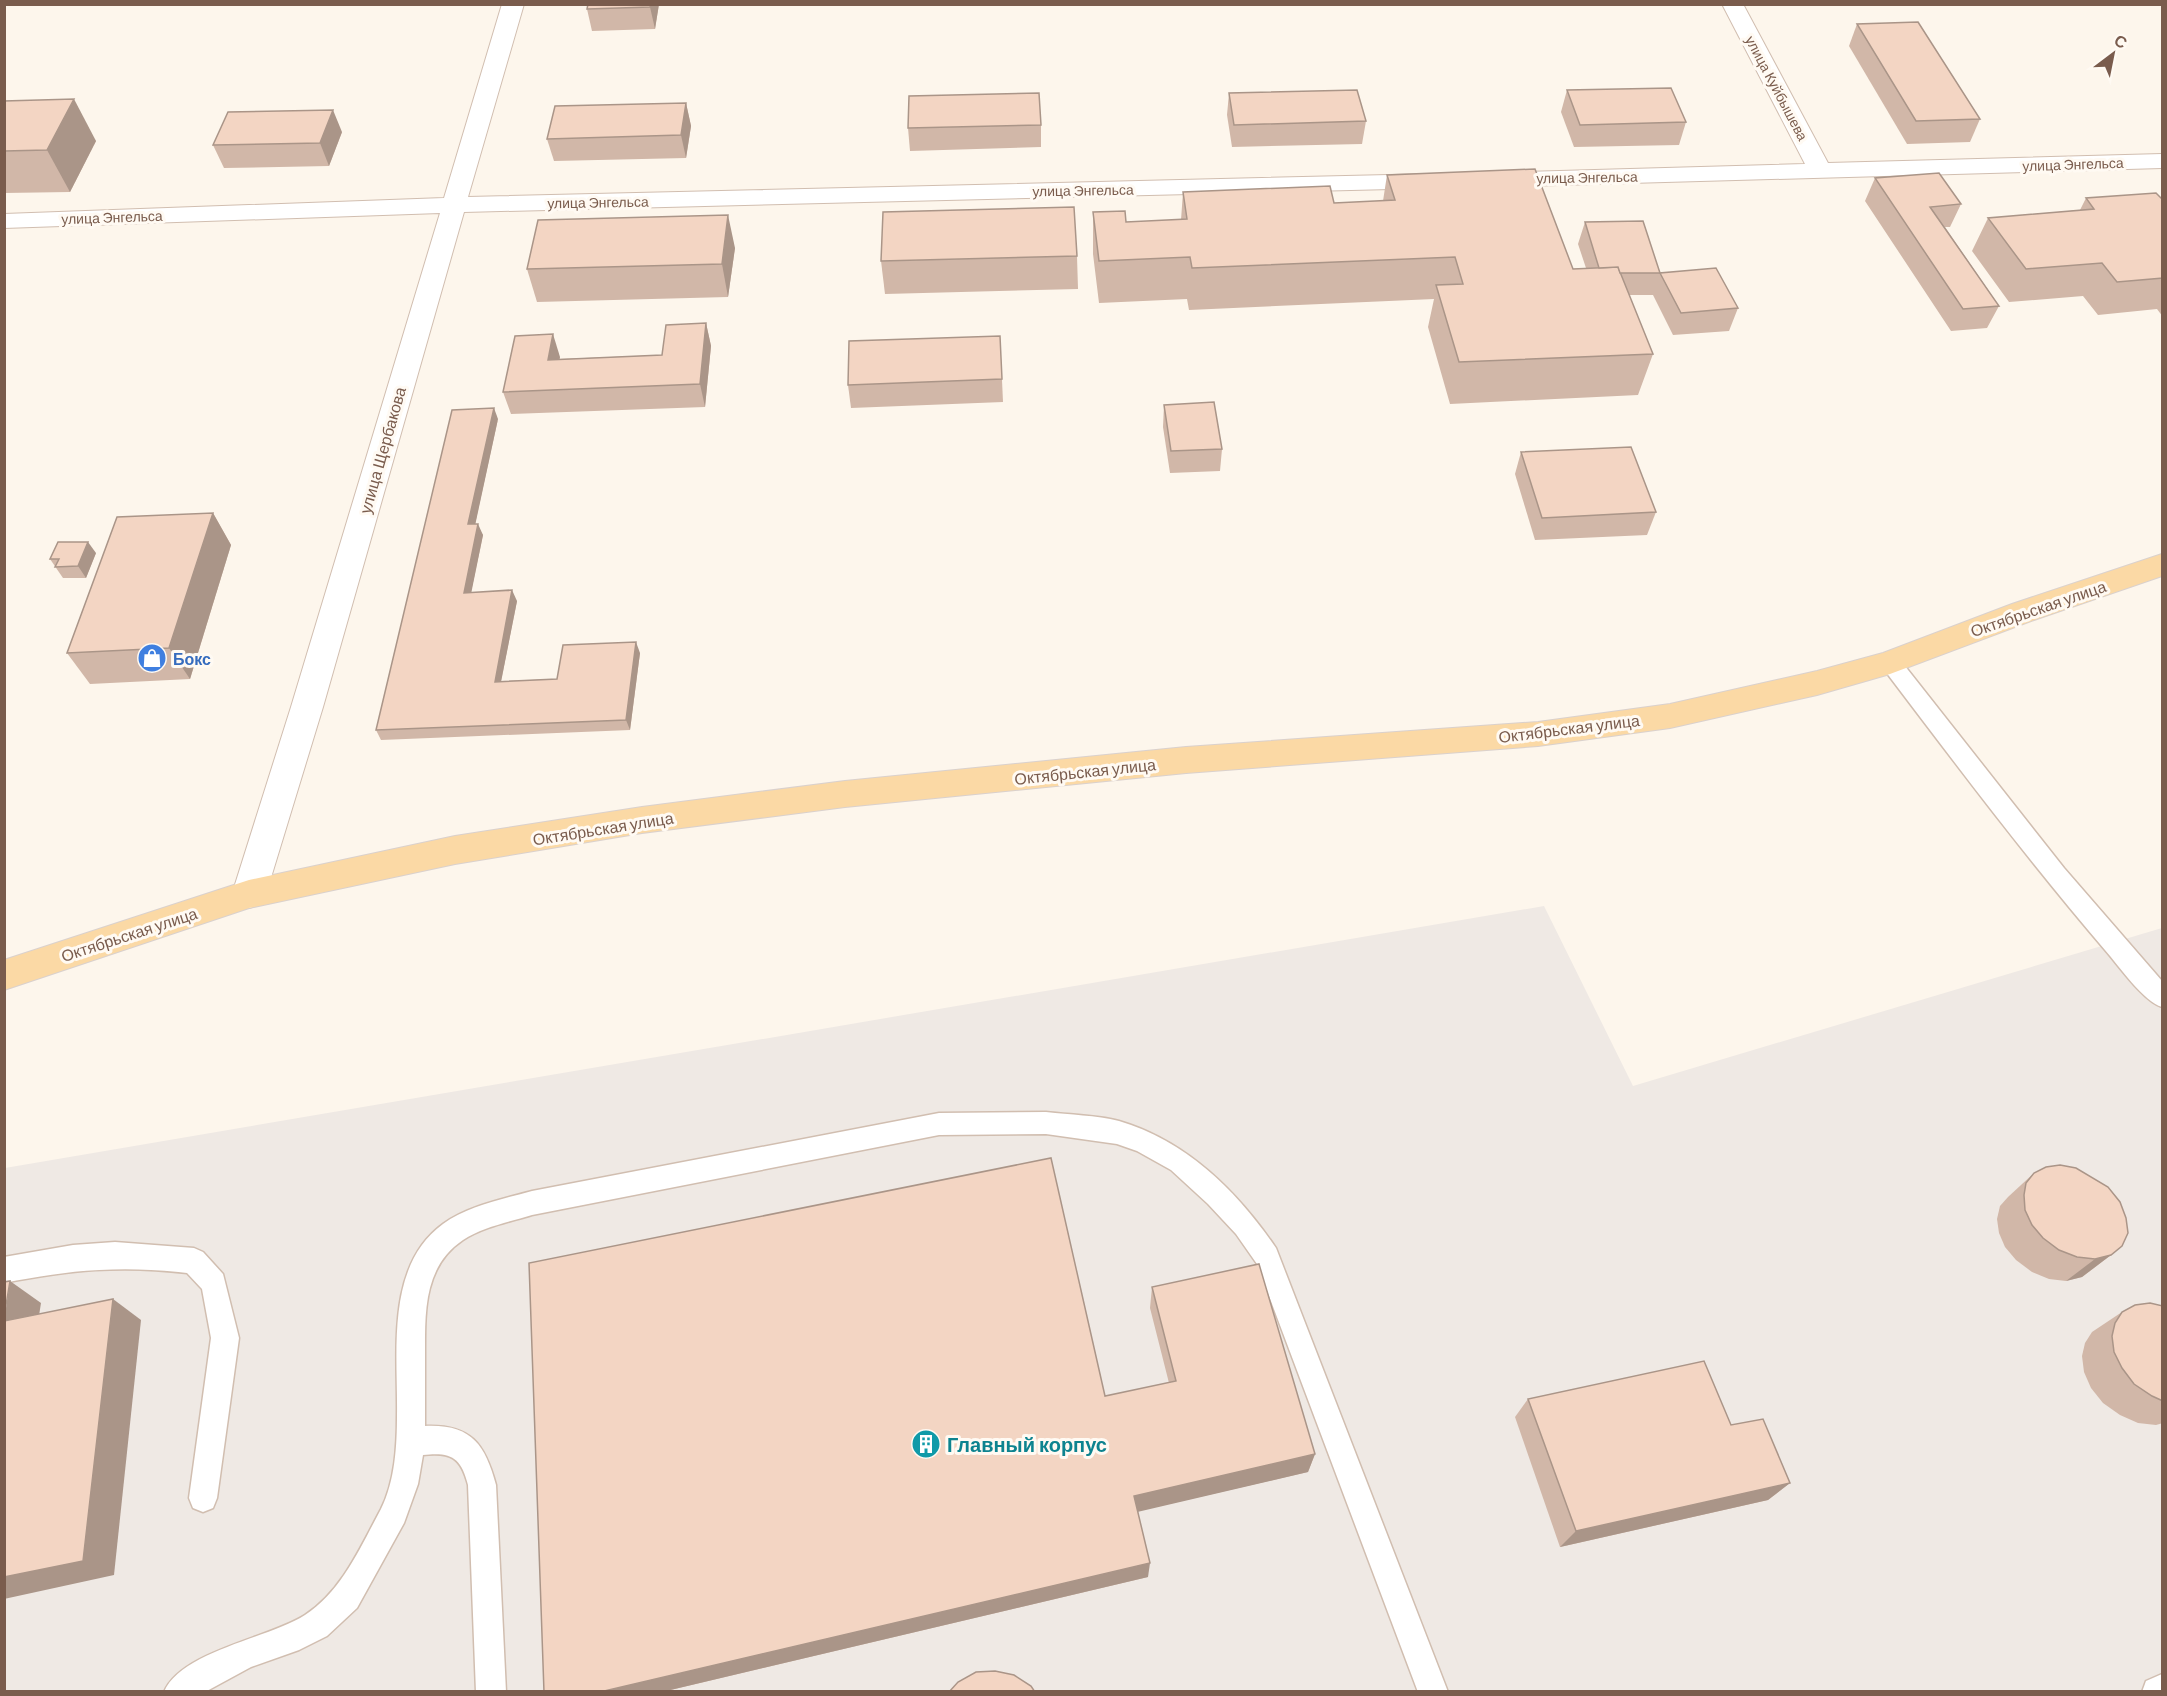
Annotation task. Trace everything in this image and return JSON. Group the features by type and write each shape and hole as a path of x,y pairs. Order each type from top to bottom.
{"main road":[{"name":"Октябрьская улица","path":"4,975 249,894 455,850 741,806 1186,760 1472,740 1670,716 1817,683 1890,662 2013,616 2163,565"}],"street":[{"name":"улица Щербакова","path":"249,894 513,4"},
{"name":"улица Куйбышева","path":"1732,4 1821,172"},
{"name":"улица Энгельса","path":"1473,180 2163,161"},
{"name":"улица Энгельса","path":"4,220 454,205 1449,181"}],"lane":[{"path":"1890,662 2019,829 2112,943 2163,997"},
{"path":"179,1692 204,1674 245,1654 288,1639 316,1625 347,1598 394,1514 404,1484 411,1442 412,1303 417,1280 429,1255 448,1233 471,1221 532,1203 939,1124 1046,1123 1117,1132 1145,1142 1180,1162 1245,1225 1267,1257 1433,1692"},
{"path":"4,1270 48,1261 113,1255 157,1257 194,1261 214,1283 225,1338 203,1498"},
{"path":"411,1442 440,1438 464,1446 477,1463 482,1485 491,1692"},
{"path":"2157,1692 2163,1689"}],"shaded area":[{"path":"1544,906 1633,1086 2162,928 2162,1691 5,1692 5,1168"}],"building":[{"path":"588,4 651,4 650,7 587,9"},
{"path":"1918,22 1980,119 1916,121 1857,24"},
{"path":"1671,88 1686,122 1580,125 1567,90"},
{"path":"1357,90 1366,121 1234,125 1229,93"},
{"path":"1039,93 1041,125 908,128 909,96"},
{"path":"74,99 47,150 4,151 4,101"},
{"path":"686,103 681,135 547,139 555,106"},
{"path":"333,110 320,143 213,145 228,112"},
{"path":"1535,169 1573,269 1618,267 1653,354 1459,362 1436,285 1463,284 1455,257 1192,268 1190,257 1099,261 1093,212 1125,211 1126,222 1187,219 1183,192 1330,186 1334,203 1395,200 1387,175"},
{"path":"1939,173 1961,204 1930,207 1999,306 1963,309 1875,178"},
{"path":"2156,193 2163,200 2163,278 2117,282 2102,263 2026,269 1988,218 2094,209 2086,198"},
{"path":"1074,207 1077,256 881,261 883,212"},
{"path":"728,215 722,264 527,269 538,220"},
{"path":"1643,221 1660,273 1620,273 1618,267 1599,268 1585,222"},
{"path":"1716,268 1738,308 1681,313 1660,273"},
{"path":"706,323 700,384 503,392 515,336 553,334 548,360 662,355 666,325"},
{"path":"1000,336 1002,379 848,385 849,341"},
{"path":"1214,402 1222,449 1171,451 1164,405"},
{"path":"494,408 468,524 478,524 464,593 512,590 495,682 557,679 563,645 636,642 626,720 376,730 452,410"},
{"path":"1631,447 1656,512 1542,518 1521,452"},
{"path":"213,513 169,648 67,653 117,517"},
{"path":"58,542 88,542 78,566 55,567 59,559 50,559"},
{"name":"Главный корпус","path":"1051,1158 1105,1396 1176,1381 1152,1287 1259,1264 1315,1454 1134,1496 1150,1563 600,1692 544,1692 529,1263"},
{"path":"2060,1165 2076,1168 2108,1187 2120,1202 2126,1218 2128,1233 2122,1246 2111,1255 2095,1259 2077,1257 2059,1250 2043,1238 2032,1225 2025,1210 2026,1183 2034,1173 2046,1167"},
{"path":"10,1281 4,1317 4,1282"},
{"path":"113,1299 83,1561 4,1577 4,1321"},
{"path":"2150,1303 2163,1306 2163,1401 2134,1384 2114,1352 2112,1336 2115,1323 2122,1312 2135,1305"},
{"path":"1704,1361 1731,1425 1763,1419 1790,1483 1576,1531 1528,1399"},
{"path":"995,1671 1014,1675 1031,1686 1035,1692 949,1692 958,1682 976,1672"}],"place":[{"name":"Бокс","path":"152,658"},
{"name":"Главный корпус","path":"926,1444"}]}
